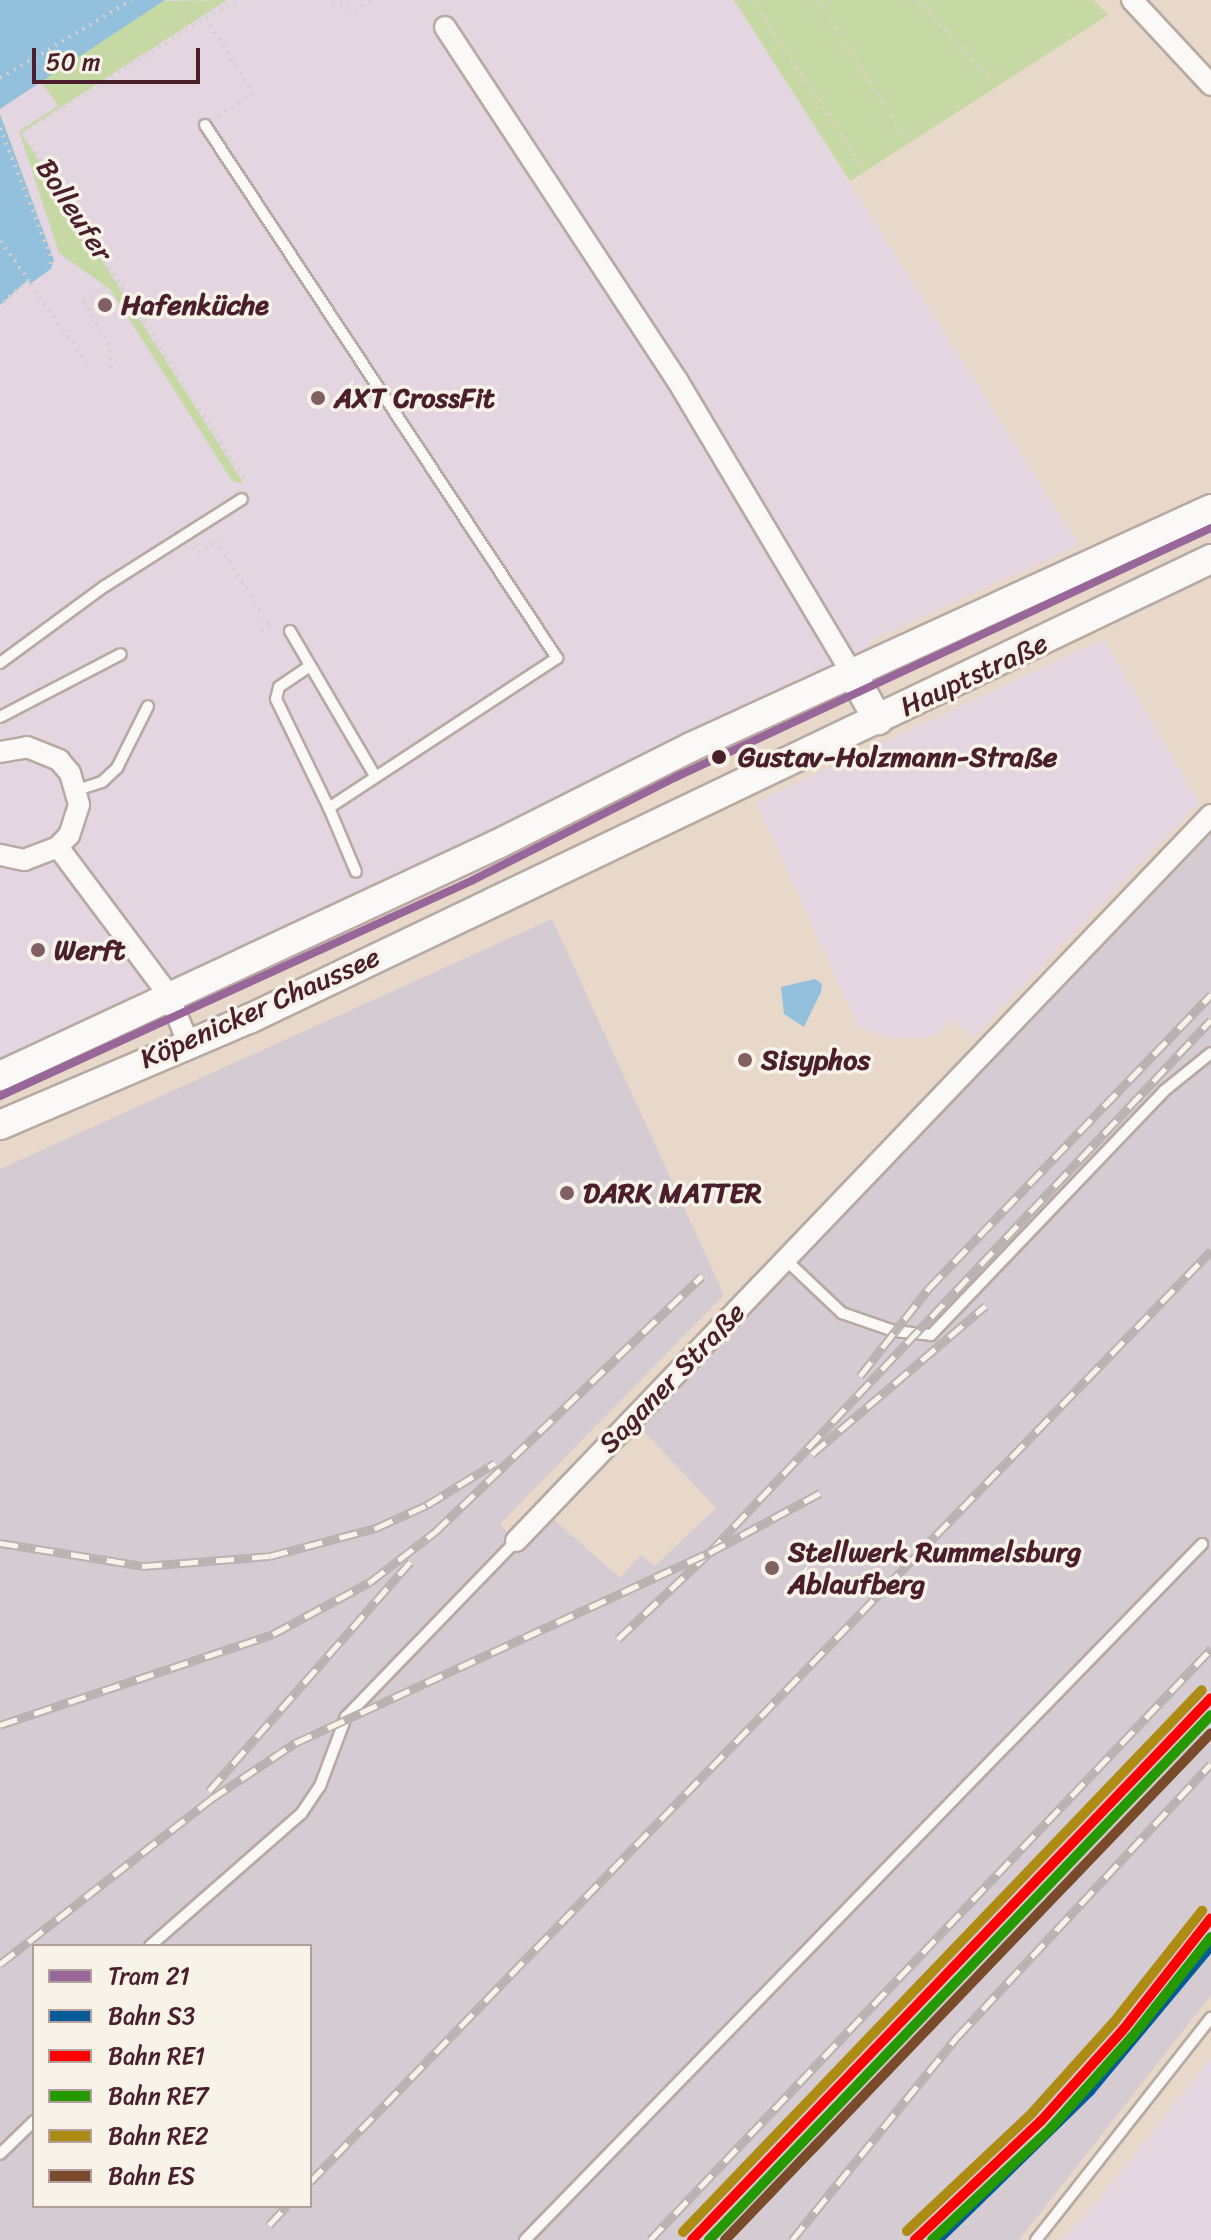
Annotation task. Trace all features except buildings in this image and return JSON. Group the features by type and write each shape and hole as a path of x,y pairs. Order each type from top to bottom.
{"main road":[{"name":"Hauptstraße","path":"337,917 852,673 1211,509"},
{"name":"Hauptstraße","path":"519,890 1211,559"},
{"path":"852,673 878,720"},
{"name":"Köpenicker Chaussee","path":"0,1125 519,890"},
{"name":"Köpenicker Chaussee","path":"0,1076 168,994 337,917"}],"street":[{"path":"1135,1 1211,85"},
{"path":"445,27 677,380 852,673"},
{"path":"0,752 27,747 44,751 70,773 77,790 76,821 58,847 24,860 0,855"},
{"name":"Saganer Straße","path":"516,1541 1211,815"},
{"path":"58,847 168,994 188,1042"}],"lane":[{"path":"205,125 557,658 329,808"},
{"path":"0,663 105,586 242,499"},
{"path":"290,631 375,776"},
{"path":"0,717 121,654"},
{"path":"310,666 279,687 276,699 356,872"},
{"path":"77,790 102,782 117,768 148,706"},
{"path":"785,1259 842,1313 894,1331 931,1335 1164,1091 1211,1053"},
{"name":"Saganer Straße","path":"152,1944 301,1814 320,1786 346,1717 516,1541"},
{"path":"525,2240 1202,1544"},
{"path":"1036,2240 1211,2018"},
{"path":"0,2154 32,2123"}],"path":[{"path":"0,78 132,0"},
{"name":"Bolleufer","path":"235,0 23,132 248,485 242,499"},
{"path":"333,0 355,11 372,0"},
{"path":"752,0 864,169"},
{"path":"818,0 906,139"},
{"path":"918,0 991,79"},
{"path":"205,125 253,93 206,18"},
{"path":"0,128 50,254 51,269"},
{"path":"0,241 29,280 0,305"},
{"path":"111,368 109,345 83,300 119,280"},
{"path":"30,284 88,365"},
{"path":"193,545 198,552 216,541 270,626 261,631"}],"shaded area":[{"path":"165,0 734,0 1079,545 872,640 852,673 0,1076 0,305 54,260 0,109"},
{"path":"1104,639 1199,803 973,1038 954,1019 935,1037 890,1038 859,1028 756,802"},
{"path":"1211,834 1211,1995 1019,2240 0,2240 0,1169 552,919 724,1295 500,1524 523,1548 552,1518 620,1578 641,1555 655,1566 716,1508 639,1426"},
{"path":"1211,2058 1211,2240 1061,2240 1094,2205"}],"green space":[{"path":"227,0 21,133 244,484 232,481 110,289 59,253 19,131 58,106 41,81 163,1"},
{"path":"734,0 1094,0 1108,15 850,181"}],"water":[{"path":"0,0 165,0 0,109"},
{"path":"0,114 54,260 51,269 30,284 28,280 0,305"},
{"path":"815,979 822,984 821,992 804,1027 784,1014 781,987"}],"railway":[{"path":"860,1376 929,1288 1211,995"},
{"path":"618,1639 709,1553 1211,1020"},
{"path":"312,2180 1211,1251"},
{"path":"0,1725 273,1634 370,1582 435,1532 702,1276"},
{"path":"812,1454 985,1306"},
{"path":"0,1543 144,1566 270,1556 376,1528 427,1505 495,1463"},
{"path":"0,1964 211,1799 295,1743 709,1553 820,1493"},
{"path":"209,1791 410,1562"},
{"path":"650,2240 1211,1649"},
{"path":"792,2240 958,2036 1211,1764"},
{"path":"269,2225 285,2208"}],"tram line":[{"name":"21","path":"0,1096 473,880 676,777 1211,528"}],"rail line":[{"name":"RE2","path":"683,2232 1202,1690"},
{"name":"RE1","path":"692,2240 1211,1698"},
{"name":"RE7","path":"709,2240 1211,1715"},
{"name":"ES","path":"725,2240 1211,1733"},
{"name":"RE2","path":"907,2231 1032,2113 1114,2022 1202,1911"},
{"name":"RE1","path":"915,2240 1041,2121 1123,2030 1211,1918"},
{"name":"RE7","path":"932,2240 1050,2129 1132,2037 1211,1937"},
{"name":"S3","path":"938,2240 1090,2091 1211,1946"}],"place":[{"name":"Hafenküche","path":"105,305"},
{"name":"AXT CrossFit","path":"318,398"},
{"name":"Gustav-Holzmann-Straße","path":"719,757"},
{"name":"Werft","path":"38,950"},
{"name":"Sisyphos","path":"745,1060"},
{"name":"DARK MATTER","path":"567,1193"},
{"name":"Stellwerk Rummelsburg Ablaufberg","path":"772,1568"}]}
